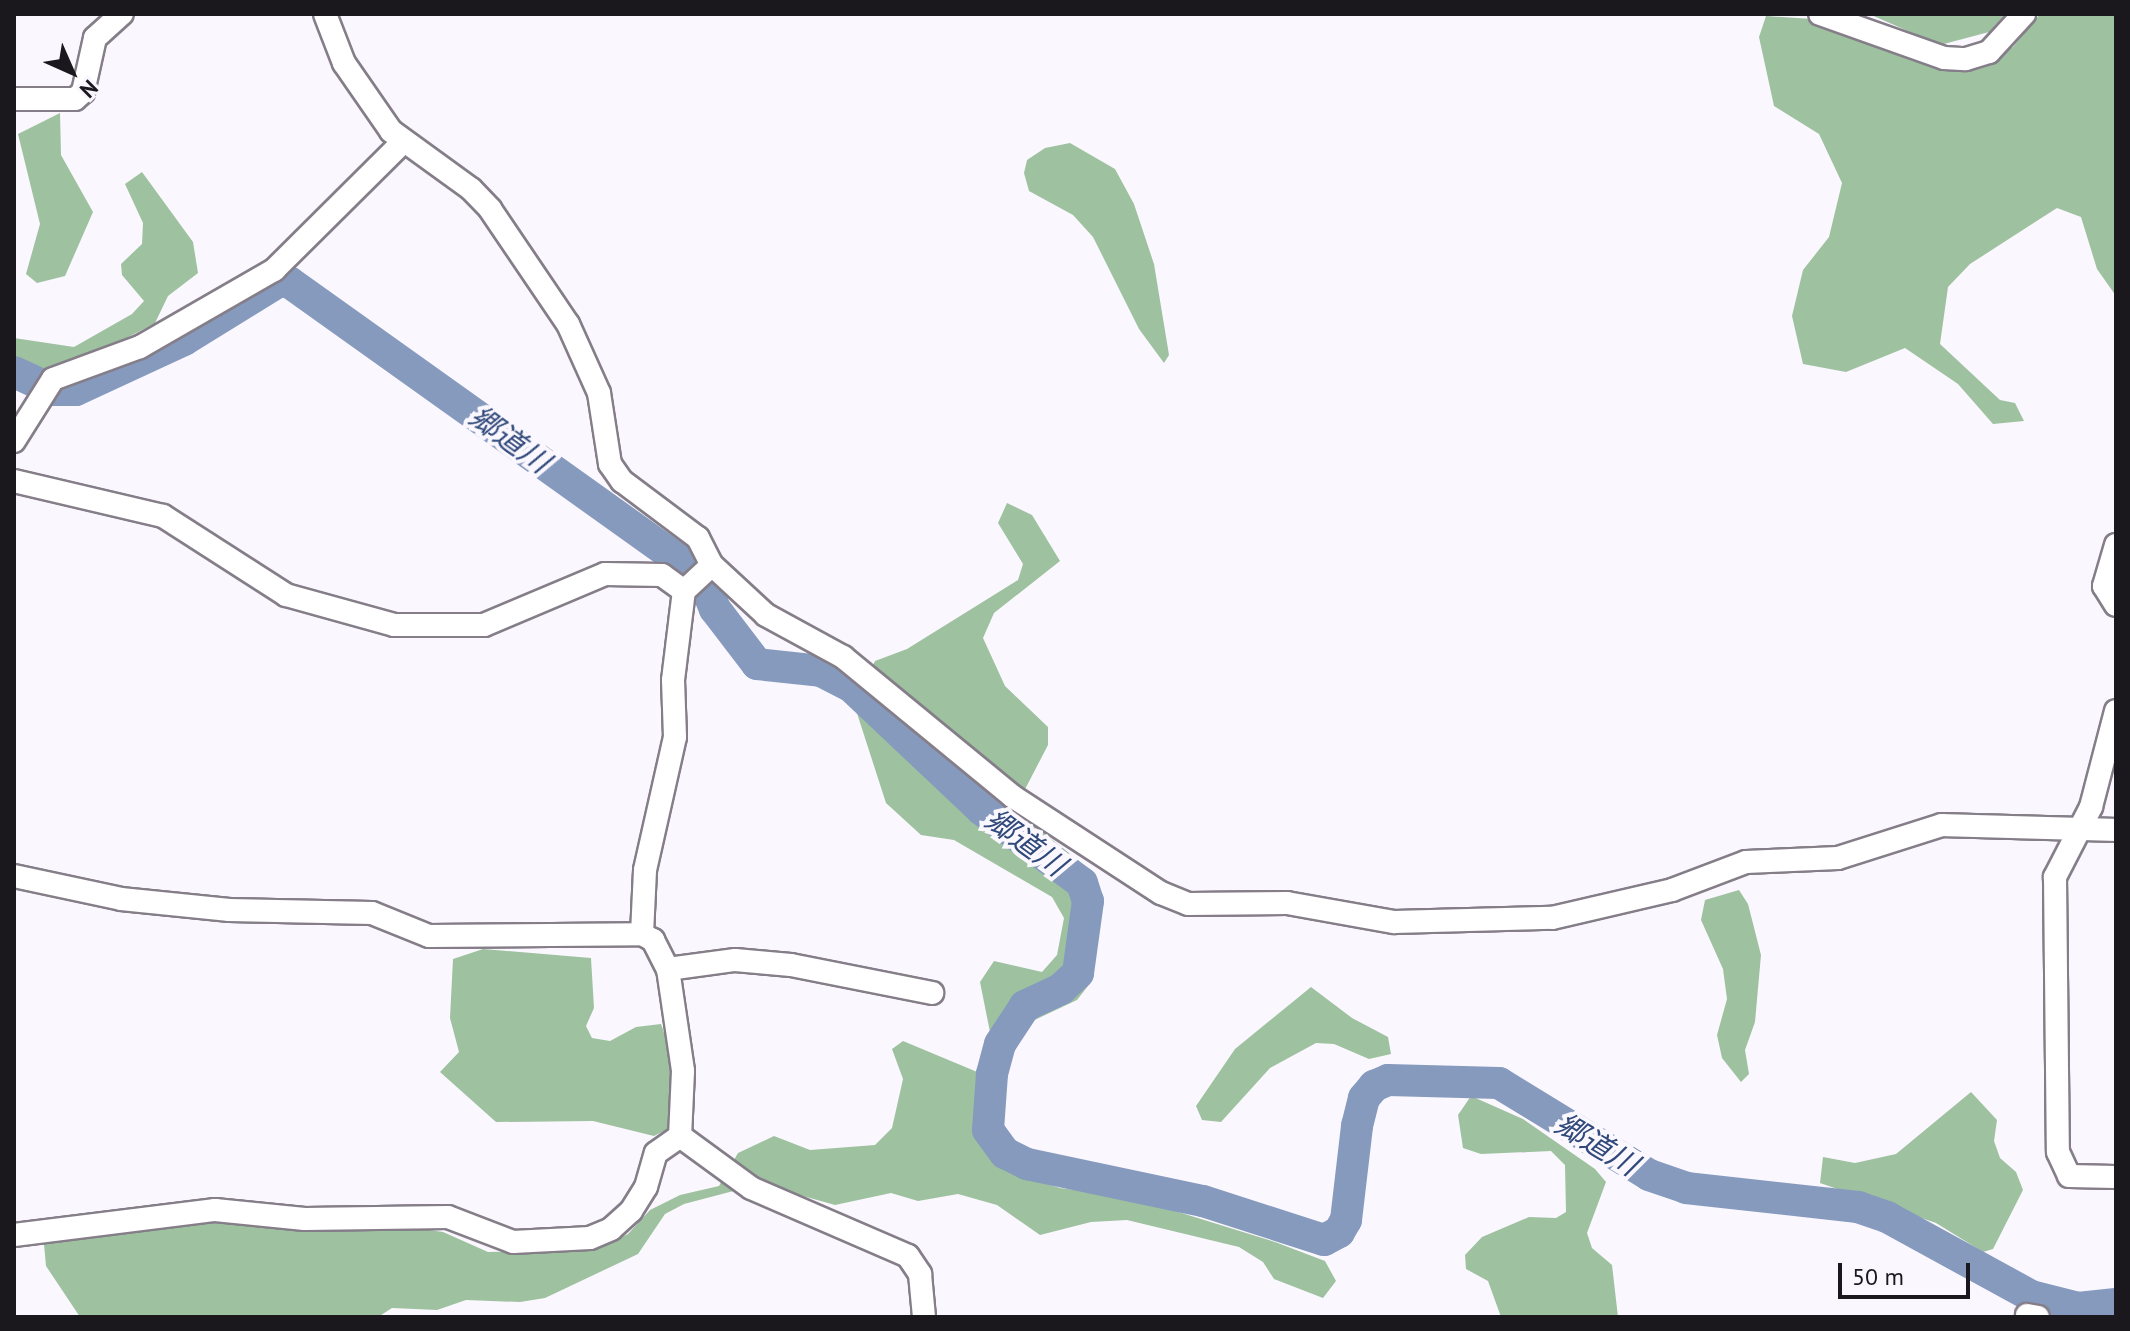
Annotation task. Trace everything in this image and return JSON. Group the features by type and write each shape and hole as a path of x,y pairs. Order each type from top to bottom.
{"street":[{"path":"14,99 75,99 83,92 95,38 122,14"},
{"path":"325,14 344,63 402,143 471,189 490,209 580,343 599,393 610,464 636,495 698,538 698,579 673,680 675,737 645,870 642,934"},
{"path":"1820,14 1944,58 1966,59 1989,52 2024,14"},
{"path":"14,441 45,388 140,347 274,270 402,143"},
{"path":"14,481 163,516 286,595 394,625 484,625 605,574 698,579 843,657 910,708 1012,796 1115,867 1188,904 1287,903 1394,922 1552,918 1672,890 1746,862 1838,858 1942,825 2116,830"},
{"path":"2116,545 2104,586 2116,605"},
{"path":"2116,711 2091,807 2055,877 2058,1152 2069,1176 2116,1177"},
{"path":"14,876 121,899 229,910 372,913 429,936 642,934 653,940 668,969 683,1071 680,1136"},
{"path":"668,969 735,960 791,965 932,993"},
{"path":"14,1235 215,1210 305,1219 448,1217 513,1242 590,1238 611,1229 631,1211 656,1153 680,1136"},
{"path":"680,1136 751,1188 908,1256 920,1274 924,1317"}],"green space":[{"path":"1869,14 2005,14 1989,32 1940,45"},
{"path":"2040,14 2116,14 2116,296 2097,269 2081,217 2057,208 1970,264 1948,287 1940,344 2000,400 2015,403 2024,421 1993,424 1958,384 1905,348 1846,372 1803,364 1792,316 1803,270 1829,237 1842,183 1819,134 1774,106 1759,37 1766,16 1813,19 1919,62 1967,68 2013,47"},
{"path":"60,113 61,155 93,212 65,276 37,283 26,274 40,224 18,134"},
{"path":"1070,143 1115,169 1134,204 1154,264 1169,355 1164,363 1139,329 1093,237 1073,215 1029,191 1024,173 1027,160 1045,148"},
{"path":"142,172 193,242 198,273 168,296 155,323 119,342 70,365 34,370 14,363 14,338 74,347 132,314 144,301 122,275 121,264 142,244 143,223 125,184"},
{"path":"1007,503 1032,515 1060,561 994,613 983,638 1005,686 1048,727 1048,745 1022,795 1020,814 1079,861 1097,907 1088,986 1077,1000 1024,1025 1015,1041 992,1042 980,982 994,961 1042,972 1057,955 1064,918 1052,897 954,840 921,835 886,803 854,704 875,661 907,649 1018,580 1023,564 998,523"},
{"path":"1739,890 1748,904 1761,955 1755,1022 1745,1050 1749,1074 1741,1082 1722,1058 1717,1035 1727,999 1723,969 1701,920 1705,900"},
{"path":"483,949 591,958 594,1008 586,1026 592,1038 610,1041 636,1027 661,1024 681,1081 678,1124 654,1136 593,1121 496,1122 440,1072 459,1052 450,1018 453,959"},
{"path":"1311,987 1352,1018 1388,1037 1391,1054 1369,1059 1334,1044 1316,1043 1270,1068 1221,1122 1202,1120 1196,1106 1235,1049"},
{"path":"903,1041 982,1074 973,1124 989,1154 1018,1175 1060,1188 1130,1197 1275,1242 1325,1261 1336,1281 1323,1298 1274,1279 1263,1262 1239,1247 1127,1220 1091,1222 1040,1235 997,1205 958,1194 918,1201 891,1193 835,1205 760,1184 684,1204 665,1214 638,1254 545,1298 520,1302 466,1300 437,1310 392,1308 378,1317 80,1317 46,1266 44,1244 213,1221 320,1229 402,1226 443,1232 488,1252 594,1250 628,1234 650,1210 680,1195 719,1186 738,1153 774,1136 810,1150 875,1145 892,1128 903,1079 892,1049"},
{"path":"1971,1092 1997,1120 1994,1141 2000,1158 2016,1172 2023,1190 1993,1249 1983,1252 1936,1223 1820,1183 1823,1157 1855,1163 1896,1154"},
{"path":"1471,1096 1523,1119 1595,1169 1606,1182 1587,1233 1592,1248 1612,1265 1618,1317 1501,1317 1488,1281 1466,1269 1465,1255 1482,1237 1529,1217 1556,1218 1566,1212 1565,1165 1551,1151 1481,1154 1463,1148 1458,1115"}],"waterway":[{"name":"郷道川","path":"14,372 53,390 76,390 184,340 278,282 289,282 686,565 704,582 715,609 757,664 821,671 851,686 981,809 1082,883 1088,901 1078,973 1061,989 1025,1006 1000,1044 992,1074 988,1130 1005,1153 1027,1164 1203,1201 1324,1240 1339,1232 1346,1220 1357,1126 1364,1098 1374,1086 1388,1080 1499,1083 1649,1175 1686,1188 1858,1207 1887,1217 2031,1296 2078,1308 2116,1304"}]}
